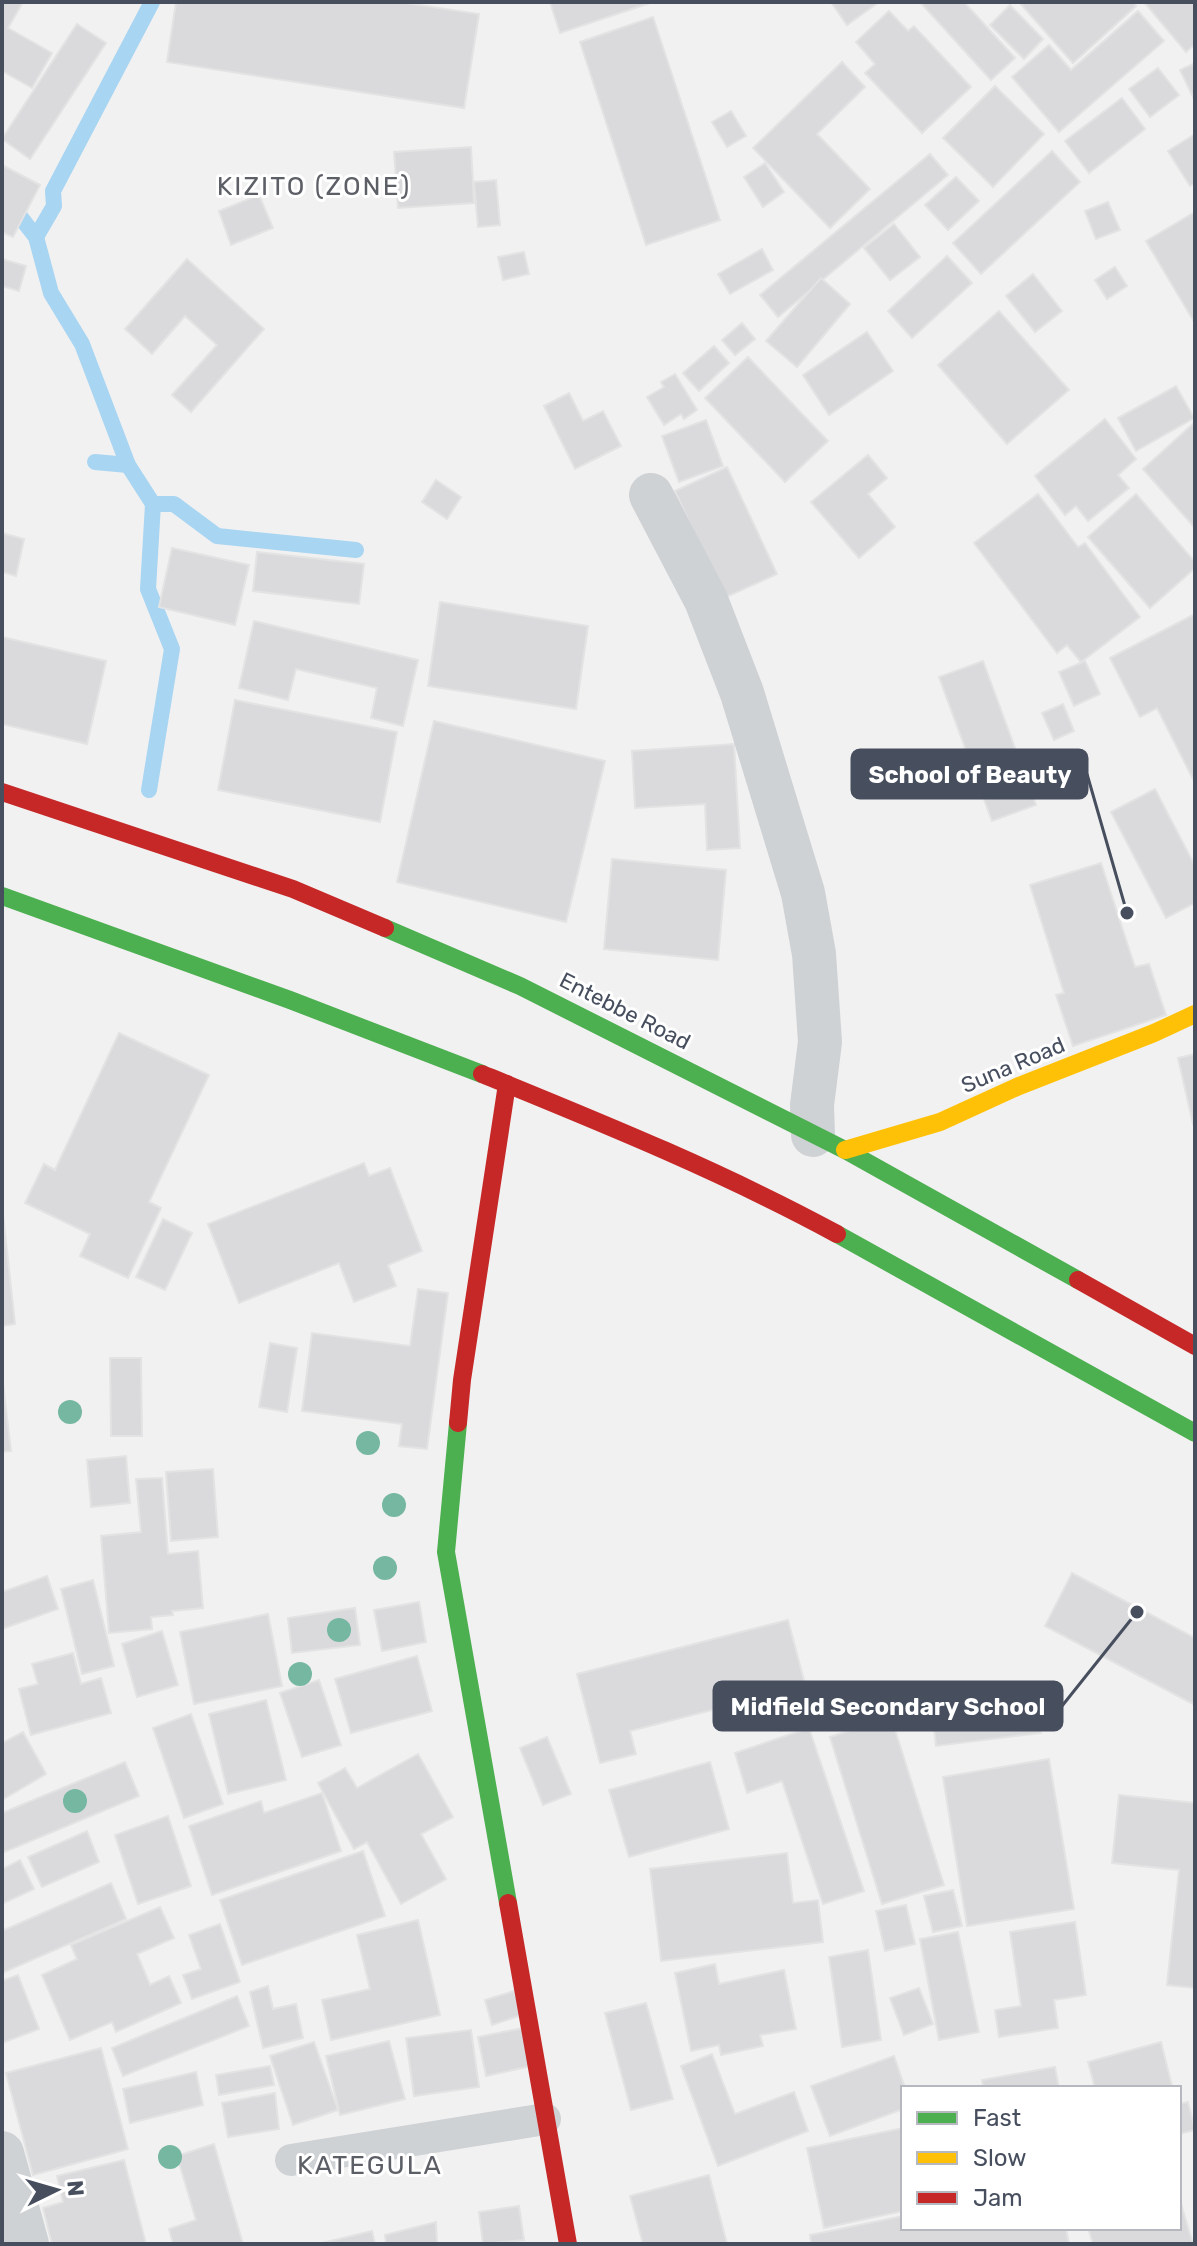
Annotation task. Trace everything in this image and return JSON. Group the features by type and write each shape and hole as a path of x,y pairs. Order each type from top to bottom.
{"main road":[{"name":"Entebbe Road","path":"2,792 293,889 520,986 829,1142 1195,1346"},
{"path":"2,896 272,993 507,1084 765,1197 945,1292 1195,1433"},
{"name":"Suna Road","path":"829,1142 940,1122 1195,1014"},
{"path":"507,1084 462,1380 446,1552 568,2244"}],"street":[{"path":"651,495 706,600 742,693 803,893 814,954 820,1042 812,1105 829,1142"},
{"path":"2,2153 27,2244"}],"lane":[{"path":"291,2160 545,2119"}],"building":[{"path":"2,2 23,2 8,28 52,53 32,88 2,71"},
{"path":"176,2 399,2 479,14 464,108 167,62"},
{"path":"550,2 653,2 560,33"},
{"path":"831,2 879,2 847,25"},
{"path":"920,2 964,2 1015,58 991,80"},
{"path":"1019,2 1133,2 1136,6 1073,63"},
{"path":"1144,2 1195,2 1195,44 1186,52"},
{"path":"1010,5 1043,39 1024,59 990,25"},
{"path":"889,11 908,31 914,26 971,87 922,133 865,73 875,64 856,42"},
{"path":"1138,11 1164,41 1059,132 1012,77 1049,45 1071,70"},
{"path":"653,17 720,220 646,245 580,42"},
{"path":"77,24 106,43 30,159 2,139"},
{"path":"842,62 865,87 817,134 870,189 830,228 753,148"},
{"path":"1195,63 1195,101 1180,70"},
{"path":"1158,68 1179,95 1150,117 1129,89"},
{"path":"995,86 1044,134 993,187 943,138"},
{"path":"1122,98 1145,129 1089,173 1065,141"},
{"path":"731,111 746,136 727,147 712,122"},
{"path":"1195,134 1195,183 1190,186 1168,151"},
{"path":"471,147 474,203 398,208 394,152"},
{"path":"1052,151 1080,182 981,274 953,243"},
{"path":"930,154 948,175 778,317 760,295"},
{"path":"765,163 784,192 763,207 744,177"},
{"path":"2,165 40,185 13,237 2,232"},
{"path":"956,177 979,201 948,230 925,205"},
{"path":"496,180 500,225 478,227 474,182"},
{"path":"259,195 273,228 231,245 219,211"},
{"path":"1108,202 1120,230 1096,239 1085,211"},
{"path":"1195,212 1195,319 1193,320 1146,241"},
{"path":"894,224 920,257 890,280 864,248"},
{"path":"762,249 773,270 730,294 718,274"},
{"path":"524,252 529,274 503,280 498,257"},
{"path":"947,256 972,283 912,338 888,311"},
{"path":"2,259 26,266 19,291 2,286"},
{"path":"187,259 264,329 191,412 172,395 217,345 185,316 152,354 125,329"},
{"path":"1115,267 1127,286 1107,299 1095,280"},
{"path":"1033,274 1062,311 1035,332 1006,296"},
{"path":"821,278 850,304 797,367 766,341"},
{"path":"999,311 1069,390 1007,444 938,365"},
{"path":"742,323 755,339 735,355 722,340"},
{"path":"867,332 893,371 829,415 803,375"},
{"path":"714,346 729,363 699,391 683,373"},
{"path":"748,357 828,441 785,482 705,398"},
{"path":"675,374 697,410 684,419 681,414 664,425 647,397 664,387 661,382"},
{"path":"1176,386 1194,418 1136,451 1118,418"},
{"path":"569,393 583,421 603,411 621,446 575,469 544,406"},
{"path":"1105,419 1136,459 1118,475 1129,488 1088,521 1076,506 1065,515 1035,476"},
{"path":"706,420 723,466 679,482 662,436"},
{"path":"1195,422 1195,528 1143,469"},
{"path":"868,455 887,478 868,494 895,527 859,558 811,502"},
{"path":"727,467 777,574 724,598 675,491"},
{"path":"436,480 461,497 447,519 422,502"},
{"path":"1038,494 1078,547 1085,543 1140,617 1081,662 1067,645 1057,653 974,543"},
{"path":"1136,494 1195,562 1195,568 1150,608 1088,537"},
{"path":"2,533 24,539 16,576 2,572"},
{"path":"172,548 249,565 235,625 159,607"},
{"path":"257,552 364,564 359,604 253,591"},
{"path":"440,602 588,626 576,709 428,686"},
{"path":"1195,614 1195,783 1157,708 1140,717 1110,658"},
{"path":"254,621 418,660 403,726 371,718 377,688 296,669 288,700 239,688"},
{"path":"2,637 106,661 87,744 2,724"},
{"path":"983,661 1036,805 992,821 939,677"},
{"path":"1085,661 1100,694 1074,706 1059,672"},
{"path":"235,700 397,732 380,822 218,790"},
{"path":"1063,704 1074,731 1054,740 1042,713"},
{"path":"434,721 605,761 566,922 397,882"},
{"path":"734,744 740,848 707,850 705,804 635,808 632,751"},
{"path":"1155,789 1195,866 1195,903 1166,918 1111,812"},
{"path":"612,859 726,870 718,960 604,949"},
{"path":"1101,863 1135,967 1149,964 1166,1015 1073,1046 1056,995 1064,993 1030,885"},
{"path":"119,1033 209,1075 149,1202 161,1208 128,1278 80,1256 90,1234 25,1203 44,1164 55,1170"},
{"path":"1195,1054 1195,1123 1193,1124 1178,1058"},
{"path":"364,1163 369,1176 390,1168 422,1251 388,1265 396,1286 354,1302 339,1263 239,1303 208,1224"},
{"path":"2,1205 15,1324 2,1326"},
{"path":"163,1219 192,1233 165,1290 136,1277"},
{"path":"418,1289 448,1293 427,1449 399,1446 402,1424 302,1411 312,1333 410,1346"},
{"path":"270,1343 297,1348 287,1412 259,1407"},
{"path":"110,1358 141,1358 142,1436 111,1436"},
{"path":"2,1375 11,1451 2,1452"},
{"path":"126,1456 130,1503 91,1507 87,1460"},
{"path":"213,1469 218,1537 171,1541 166,1472"},
{"path":"162,1478 168,1554 198,1551 203,1608 151,1617 152,1629 109,1633 101,1536 141,1532 136,1479"},
{"path":"1072,1573 1195,1638 1195,1705 1045,1626"},
{"path":"47,1576 58,1609 2,1629 2,1592"},
{"path":"93,1580 114,1666 82,1674 61,1589"},
{"path":"419,1602 426,1642 382,1651 374,1610"},
{"path":"355,1608 360,1645 292,1653 288,1618"},
{"path":"268,1614 282,1686 194,1704 180,1632"},
{"path":"788,1620 815,1722 780,1731 771,1695 630,1731 636,1754 600,1763 577,1674"},
{"path":"162,1631 178,1685 137,1697 122,1644"},
{"path":"73,1653 81,1684 101,1678 111,1713 31,1735 19,1689 38,1684 32,1664"},
{"path":"417,1656 432,1711 351,1733 335,1679"},
{"path":"319,1680 341,1745 302,1757 280,1693"},
{"path":"1036,1688 1041,1733 936,1746 931,1701"},
{"path":"266,1700 286,1780 228,1794 209,1714"},
{"path":"191,1714 223,1804 184,1818 153,1728"},
{"path":"891,1717 944,1885 882,1904 830,1737"},
{"path":"809,1728 864,1891 823,1904 782,1781 747,1793 735,1753"},
{"path":"23,1732 46,1774 2,1800 2,1743"},
{"path":"547,1737 571,1794 543,1805 520,1748"},
{"path":"418,1754 453,1817 421,1834 446,1879 401,1904 367,1842 354,1849 318,1783 345,1768 357,1788"},
{"path":"1049,1759 1074,1909 967,1926 943,1777"},
{"path":"125,1762 139,1796 2,1853 2,1813"},
{"path":"710,1762 729,1829 629,1857 609,1790"},
{"path":"322,1793 341,1851 212,1895 189,1826 261,1801 264,1813"},
{"path":"1119,1795 1195,1803 1195,1988 1167,1985 1179,1870 1112,1863"},
{"path":"168,1816 191,1886 138,1904 115,1835"},
{"path":"87,1831 99,1862 42,1887 28,1857"},
{"path":"363,1851 385,1916 242,1965 220,1900"},
{"path":"787,1853 793,1903 818,1900 823,1942 661,1961 650,1869"},
{"path":"20,1860 34,1889 2,1904 2,1869"},
{"path":"111,1883 126,1919 2,1973 2,1931"},
{"path":"953,1890 962,1926 933,1932 924,1896"},
{"path":"906,1905 915,1944 885,1951 876,1911"},
{"path":"160,1907 174,1938 137,1954 150,1985 169,1976 181,2003 116,2032 112,2022 70,2040 42,1975 77,1959 71,1945"},
{"path":"418,1920 440,2015 331,2040 322,2000 370,1989 357,1935"},
{"path":"1075,1922 1086,1995 1054,2000 1058,2028 999,2037 995,2010 1021,2006 1010,1932"},
{"path":"220,1924 240,1982 192,1999 183,1975 201,1969 189,1935"},
{"path":"958,1932 979,2032 939,2040 920,1939"},
{"path":"868,1950 881,2040 842,2047 829,1957"},
{"path":"715,1964 719,1984 784,1970 796,2029 760,2035 763,2046 721,2055 719,2045 691,2051 675,1973"},
{"path":"18,1975 39,2029 2,2043 2,1981"},
{"path":"268,1986 273,2009 296,2004 303,2038 263,2048 250,1992"},
{"path":"919,1988 933,2024 904,2035 890,1998"},
{"path":"514,1991 522,2015 492,2025 485,2000"},
{"path":"237,1996 249,2026 123,2076 112,2048"},
{"path":"646,2003 673,2099 631,2110 605,2013"},
{"path":"523,2028 531,2066 486,2076 478,2037"},
{"path":"471,2030 479,2087 414,2096 406,2038"},
{"path":"389,2041 405,2099 340,2115 326,2056"},
{"path":"314,2042 338,2110 293,2125 270,2056"},
{"path":"1161,2042 1172,2086 1094,2086 1088,2062"},
{"path":"101,2048 128,2149 33,2175 6,2073"},
{"path":"712,2054 735,2114 794,2092 808,2131 718,2166 681,2066"},
{"path":"894,2056 904,2086 901,2086 901,2110 830,2136 811,2086"},
{"path":"270,2066 274,2085 219,2095 216,2075"},
{"path":"1055,2067 1059,2086 983,2086 982,2080"},
{"path":"196,2072 203,2105 130,2123 123,2089"},
{"path":"275,2093 279,2129 228,2137 222,2103"},
{"path":"1188,2102 1195,2130 1181,2134 1181,2104"},
{"path":"901,2128 901,2211 824,2228 807,2148"},
{"path":"214,2144 243,2244 173,2244 169,2229 196,2220 177,2156"},
{"path":"124,2160 146,2244 52,2244 43,2208 63,2202 57,2176"},
{"path":"709,2175 727,2244 643,2244 630,2196"},
{"path":"1181,2204 1193,2244 1093,2244 1089,2230 1181,2230"},
{"path":"519,2206 524,2240 483,2244 479,2212"},
{"path":"901,2216 901,2230 1066,2230 1069,2244 811,2244 810,2235"},
{"path":"436,2222 437,2244 386,2244 385,2235"},
{"path":"372,2231 375,2244 318,2244"}],"waterway":[{"path":"36,237 54,206 53,191 152,2"},
{"path":"2,201 11,205 36,237 51,293 82,344 128,465 153,504 148,589 172,649 149,790"},
{"path":"95,462 128,465"},
{"path":"153,504 174,504 217,536 356,550"}],"traffic: fast":[{"path":"2,896 290,1000 482,1074"},
{"path":"385,928 520,986 845,1150 1078,1280"},
{"path":"837,1234 1195,1433"},
{"path":"458,1423 446,1552 508,1903"}],"traffic: slow":[{"path":"845,1150 940,1122 1195,1014"}],"traffic: jam":[{"path":"2,792 293,889 385,928"},
{"path":"482,1074 706,1169 837,1234"},
{"path":"458,1423 507,1084"},
{"path":"1078,1280 1195,1346"},
{"path":"508,1903 568,2244"}],"place":[{"name":"School of Beauty","path":"1127,913"},
{"name":"Midfield Secondary School","path":"1137,1612"}],"district":[{"name":"KIZITO (ZONE)","path":"314,186"},
{"name":"KATEGULA","path":"370,2165"}]}
